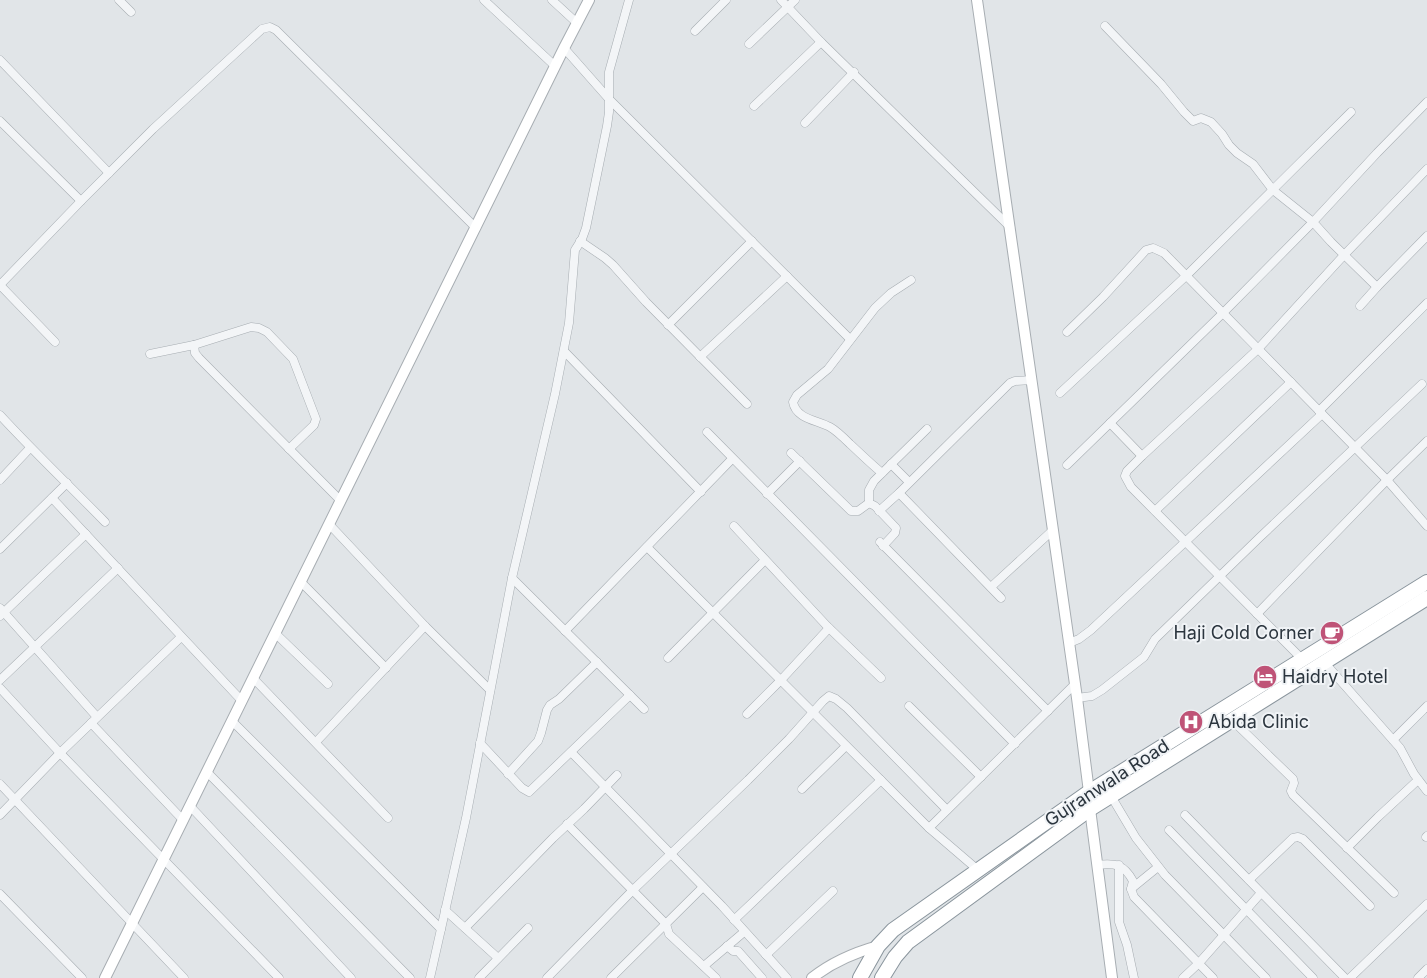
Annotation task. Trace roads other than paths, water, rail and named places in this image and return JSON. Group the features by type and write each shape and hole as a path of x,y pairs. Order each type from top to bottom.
{"highway":[{"name":"Gujranwala Road","path":"860,978 878,946 893,930 1089,792 1427,582"},
{"name":"Gujranwala Road","path":"882,978 895,957 908,942 1090,809 1427,598"}],"main road":[{"path":"105,978 589,0"},
{"path":"977,0 1077,698 1112,978"},
{"path":"812,978 827,967 852,954 878,946"}],"street":[{"path":"119,0 131,12"},
{"path":"484,0 556,66"},
{"path":"552,0 577,23"},
{"path":"430,978 466,818 512,578 556,394 569,323 575,250 586,228 607,126 609,72 629,0"},
{"path":"695,31 726,0"},
{"path":"781,0 821,42 854,72 1010,227"},
{"path":"749,44 795,0"},
{"path":"1105,26 1161,84 1184,112 1193,120 1201,118 1211,122 1229,145 1252,164 1273,190 1313,222 1378,287"},
{"path":"55,342 0,285 153,129 262,30 270,27 276,30 476,228"},
{"path":"754,106 821,42"},
{"path":"564,48 609,98 850,339"},
{"path":"0,60 109,172"},
{"path":"805,123 854,72"},
{"path":"1067,465 1223,313 1427,102"},
{"path":"1060,393 1186,276 1351,112"},
{"path":"0,121 81,201"},
{"path":"1302,659 1131,487 1125,476 1127,471 1142,456 1258,349 1345,254 1427,169"},
{"path":"1360,306 1427,236"},
{"path":"668,325 752,241"},
{"path":"580,242 613,265 668,325 746,404"},
{"path":"1067,332 1103,297 1142,254 1149,248 1160,250 1387,480 1427,526"},
{"path":"700,357 787,276"},
{"path":"882,473 836,430 810,420 796,409 793,404 798,395 828,369 875,308 891,293 911,280"},
{"path":"1069,643 1079,639 1091,630 1186,541 1320,412 1427,303"},
{"path":"150,354 194,345 251,327 267,332 293,359 316,419 314,425 290,449"},
{"path":"194,345 195,353 199,358 341,501"},
{"path":"564,351 701,492"},
{"path":"879,511 1010,383 1032,380"},
{"path":"1155,511 1291,382"},
{"path":"1077,698 1092,696 1102,690 1144,657 1155,639 1422,384"},
{"path":"0,415 30,448 105,522"},
{"path":"1110,423 1142,456"},
{"path":"869,503 870,486 927,429"},
{"path":"707,432 1015,744"},
{"path":"1257,614 1427,441"},
{"path":"0,480 30,448"},
{"path":"791,453 851,512 858,511 869,503"},
{"path":"566,631 732,459"},
{"path":"767,494 800,461"},
{"path":"891,464 909,482"},
{"path":"0,549 67,483"},
{"path":"899,493 1001,598"},
{"path":"52,498 242,701"},
{"path":"869,503 896,530 895,533 881,544 1048,711"},
{"path":"329,524 425,626 490,690"},
{"path":"734,526 829,628 881,678"},
{"path":"990,587 1053,530"},
{"path":"86,534 1,612 97,717"},
{"path":"647,547 929,828 978,870"},
{"path":"668,658 766,560"},
{"path":"0,680 118,568"},
{"path":"512,578 644,709"},
{"path":"301,582 386,668"},
{"path":"316,742 425,626"},
{"path":"746,714 781,680 829,628"},
{"path":"275,633 328,684"},
{"path":"0,815 60,752 181,637"},
{"path":"508,774 538,741 550,705 559,699 597,662"},
{"path":"1324,662 1400,748 1418,780 1427,791"},
{"path":"253,678 388,818"},
{"path":"929,828 1075,684"},
{"path":"0,688 279,978"},
{"path":"480,743 508,774 522,788 529,792 630,695"},
{"path":"546,978 633,890 789,739 823,700 829,696 839,702 947,810"},
{"path":"909,706 981,777"},
{"path":"1393,740 1427,706"},
{"path":"1232,720 1293,780 1294,783 1291,791 1293,795 1394,894"},
{"path":"232,721 441,929"},
{"path":"91,723 183,820"},
{"path":"802,789 846,746"},
{"path":"571,752 703,887 787,978"},
{"path":"206,772 410,978"},
{"path":"465,928 617,775"},
{"path":"734,920 881,780"},
{"path":"1347,848 1418,780"},
{"path":"0,784 184,978"},
{"path":"1110,796 1136,838 1158,867 1266,978"},
{"path":"190,806 351,978"},
{"path":"1185,815 1345,978"},
{"path":"567,824 666,924 669,934 716,978"},
{"path":"1169,830 1313,978"},
{"path":"1249,880 1293,838 1298,837 1303,839 1370,906"},
{"path":"1097,865 1118,865 1132,878 1131,890 1134,897 1213,978"},
{"path":"1118,865 1120,922 1134,978"},
{"path":"1131,890 1158,867"},
{"path":"611,978 703,887"},
{"path":"766,955 833,891"},
{"path":"1183,978 1199,963 1262,893"},
{"path":"0,894 82,978"},
{"path":"1350,978 1427,904"},
{"path":"445,910 498,958"},
{"path":"479,978 528,928"},
{"path":"704,966 744,932"},
{"path":"728,946 733,951 738,951 762,978"},
{"path":"1418,978 1427,969"}],"place":[{"name":"Haji Cold Corner","path":"1332,633"},
{"name":"Haidry Hotel","path":"1265,677"},
{"name":"Abida Clinic","path":"1191,722"}]}
